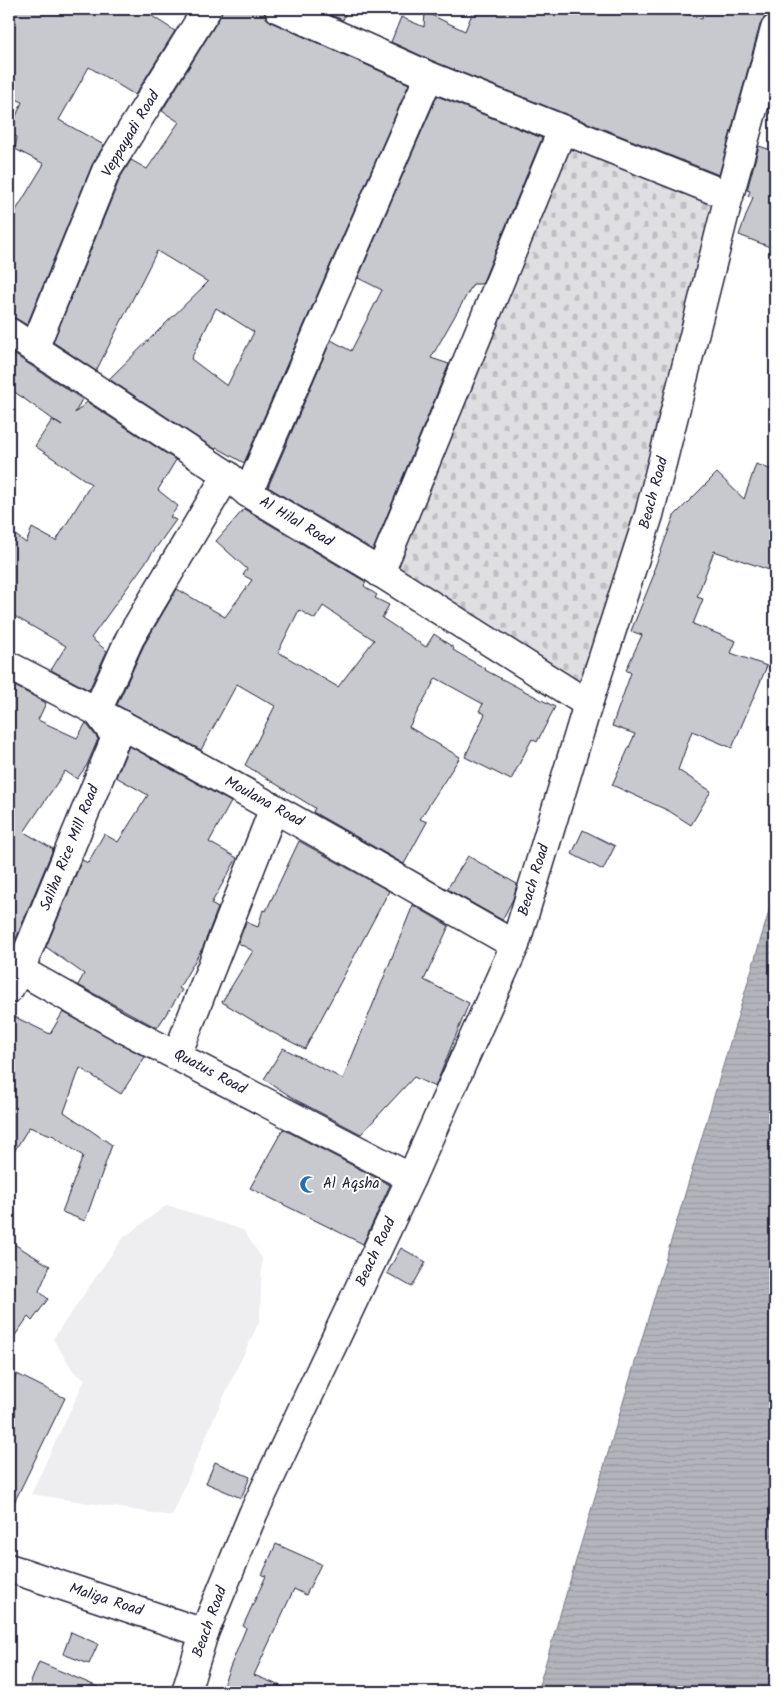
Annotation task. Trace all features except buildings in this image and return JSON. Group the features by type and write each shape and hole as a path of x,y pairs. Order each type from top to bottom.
{"street":[{"name":"Veppayadi Road","path":"34,349 106,171 207,9"},
{"path":"279,9 429,76 729,196"},
{"name":"Beach Road","path":"186,1692 204,1633 253,1514 411,1178 515,945 588,704 649,515 729,196 775,29"},
{"path":"248,493 429,76"},
{"path":"380,573 562,130"},
{"name":"Al Hilal Road","path":"9,332 226,475 248,493 380,573 588,704"},
{"path":"97,711 130,638 226,475"},
{"name":"Moulana Road","path":"9,666 97,711 274,808 515,945"},
{"name":"Saliha Rice Mill Road","path":"12,975 116,737 97,711"},
{"path":"177,1055 274,808"},
{"name":"Quatus Road","path":"12,975 177,1055 411,1178"},
{"name":"Maliga Road","path":"9,1568 204,1633"}],"shaded area":[{"path":"775,891 775,1692 537,1692"},
{"path":"167,1205 243,1230 262,1258 260,1320 217,1411 172,1516 31,1494 85,1379 74,1372 53,1339 123,1238"}],"green space":[{"path":"562,130 729,196 588,704 380,573"}],"place":[{"name":"Al Aqsha","path":"309,1184"}]}
